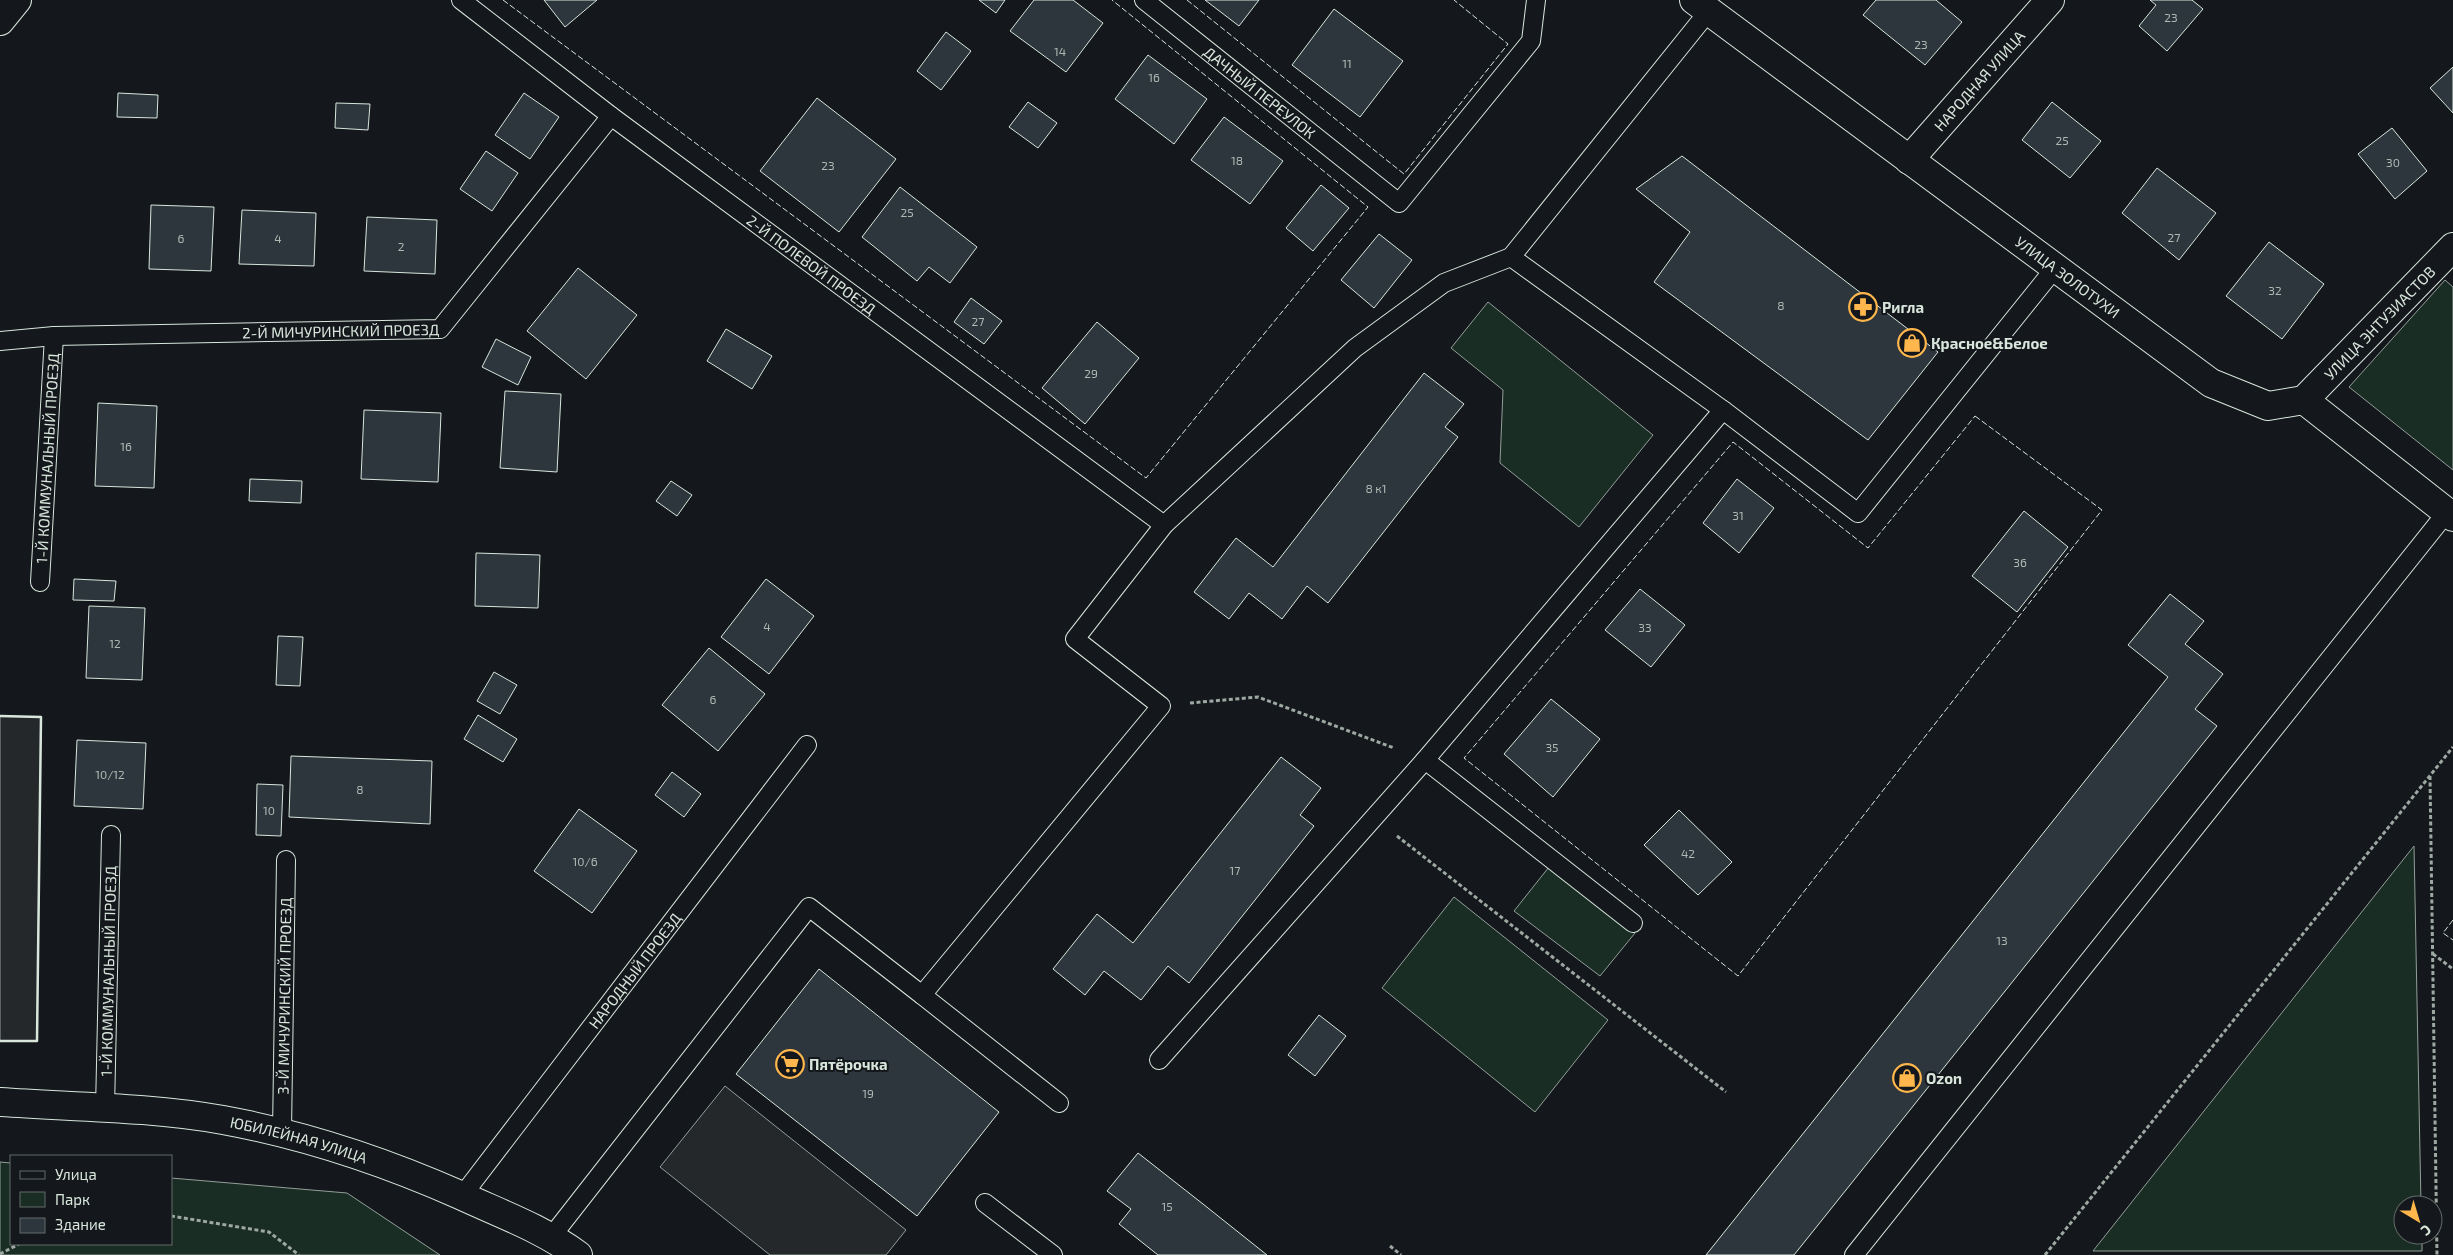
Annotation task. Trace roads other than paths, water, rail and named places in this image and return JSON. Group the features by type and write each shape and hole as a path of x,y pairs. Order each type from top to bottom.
{"street":[{"path":"0,21 17,0"},
{"name":"НАРОДНАЯ УЛИЦА","path":"1909,160 2050,0"},
{"name":"УЛИЦА ЗОЛОТУХИ","path":"1701,6 2212,383 2268,406 2304,400"},
{"name":"УЛИЦА ЭНТУЗИАСТОВ","path":"2304,400 2453,247"},
{"path":"2304,400 2450,515"},
{"name":"ЮБИЛЕЙНАЯ УЛИЦА","path":"0,1102 105,1109 221,1120 282,1132 352,1152 422,1177 552,1236 578,1255"}],"lane":[{"name":"2-Й ПОЛЕВОЙ ПРОЕЗД","path":"461,0 611,116 1164,525"},
{"name":"ДАЧНЫЙ ПЕРЕУЛОК","path":"1144,0 1400,203 1532,42 1536,0"},
{"path":"922,995 1161,706 1075,639 1164,525 1355,348 1444,283 1511,257 1701,6"},
{"name":"2-Й МИЧУРИНСКИЙ ПРОЕЗД","path":"0,340 54,336 440,329 611,116"},
{"path":"1511,257 1723,410 1858,514 2056,268"},
{"name":"1-Й КОММУНАЛЬНЫЙ ПРОЕЗД","path":"40,582 54,336"},
{"path":"1159,1060 1426,760 1723,410"},
{"path":"1854,1255 2450,515"},
{"name":"НАРОДНЫЙ ПРОЕЗД","path":"462,1196 807,745"},
{"path":"1426,760 1633,924"},
{"name":"1-Й КОММУНАЛЬНЫЙ ПРОЕЗД","path":"105,1109 111,835"},
{"name":"3-Й МИЧУРИНСКИЙ ПРОЕЗД","path":"282,1132 286,860"},
{"path":"552,1236 809,907 1059,1103"},
{"path":"985,1203 1053,1255"}],"place":[{"name":"Ригла","path":"1863,307"},
{"name":"Красное&Белое","path":"1912,343"},
{"name":"Пятёрочка","path":"790,1064"},
{"name":"Ozon","path":"1907,1078"}]}
